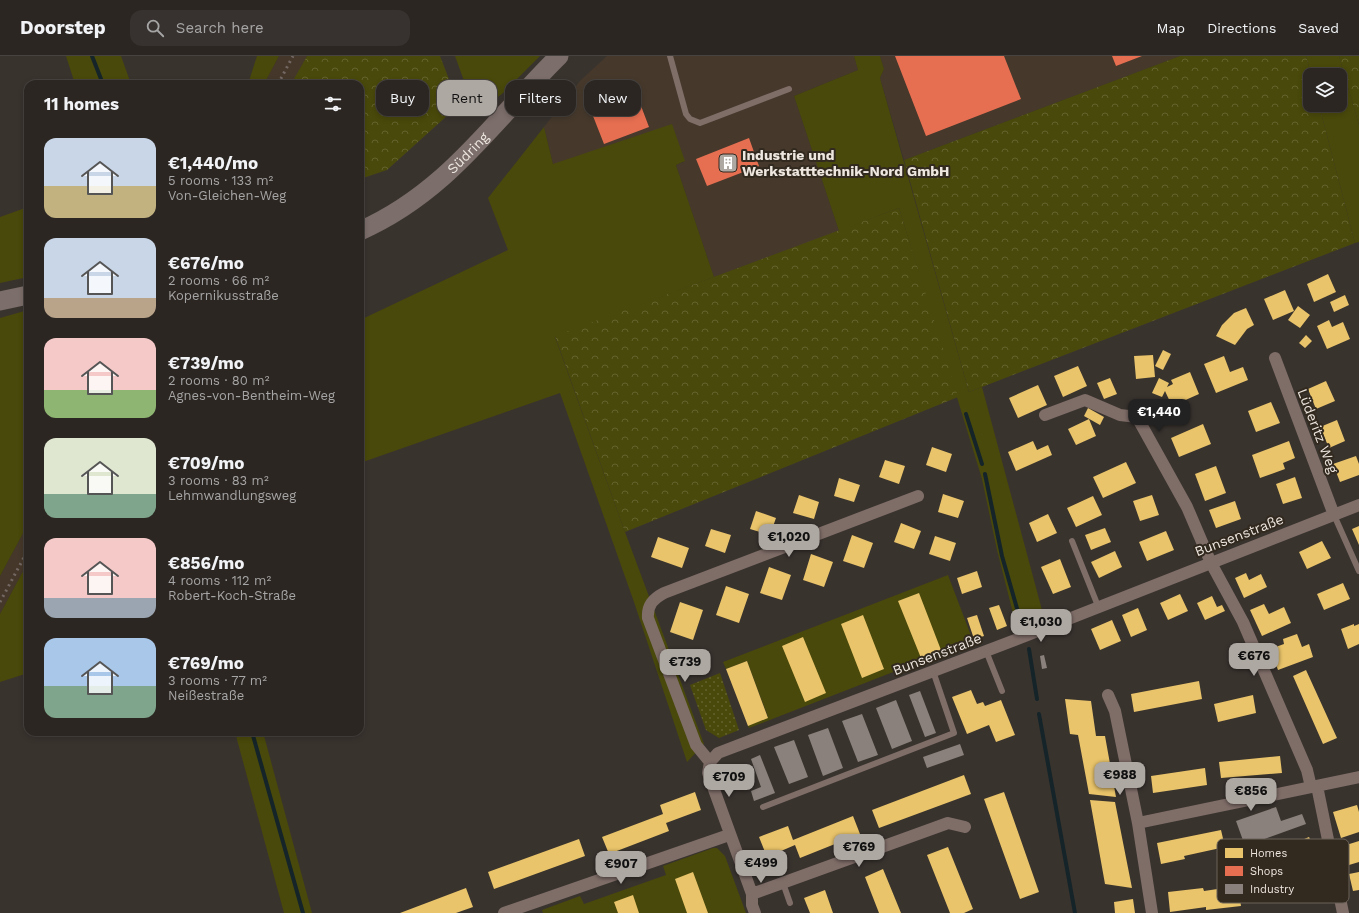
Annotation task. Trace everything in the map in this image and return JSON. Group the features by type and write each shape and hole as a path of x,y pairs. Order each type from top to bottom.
{"main road":[{"name":"Südring","path":"364,229 410,204 444,178 474,149 559,56"},
{"path":"0,301 24,296"}],"street":[{"name":"Lüderitz Weg","path":"1275,358 1334,514"},
{"path":"1045,415 1086,400 1120,414 1137,417 1187,507 1211,562 1243,622 1314,786 1326,839"},
{"path":"755,913 752,905 752,894 729,835 708,773 710,762 696,745 648,618 649,604 656,597 918,496"},
{"name":"Bunsenstraße","path":"710,762 718,753 737,745 986,651 1359,505"},
{"path":"1108,695 1115,711 1138,823 1152,913"},
{"path":"1138,823 1359,777"},
{"path":"752,894 948,823 965,827"},
{"path":"504,913 729,835"},
{"path":"1341,903 1343,913"}],"lane":[{"path":"670,56 686,114 690,119 700,124 789,89"},
{"path":"1334,514 1359,571"},
{"path":"1072,541 1098,606"},
{"path":"986,651 1002,691"},
{"path":"763,807 954,733 933,671"},
{"path":"783,883 790,903"}],"shaded area":[{"path":"279,56 307,56 293,80 266,80"},
{"path":"607,56 854,56 858,70 794,96 839,231 714,277 676,165 684,162 553,164 544,127 553,116 576,116 576,86"},
{"path":"880,56 1180,56 904,160 880,78 884,69"},
{"path":"24,531 24,569 0,614 0,576"}],"green space":[{"path":"66,56 121,56 130,80 74,80"},
{"path":"257,56 279,56 266,80 249,80"},
{"path":"307,56 440,56 449,80 437,80 437,116 447,116 387,170 364,178 364,80 293,80"},
{"path":"455,56 540,56 516,80 505,80 505,91 497,98 497,80 464,80"},
{"path":"854,56 880,56 884,69 880,78 969,392 982,387 1042,610 1015,621 997,550 982,479 899,208 839,231 794,96 858,70"},
{"path":"1180,56 1306,56 1309,68 1303,68 1303,112 1321,112 1355,243 969,392 904,160"},
{"path":"1306,56 1339,56 1342,68 1309,68"},
{"path":"1339,56 1359,56 1359,125 1347,84 1347,68 1342,68"},
{"path":"1347,84 1359,125 1359,242 1355,243 1321,112 1347,112"},
{"path":"672,124 685,161 676,165 714,277 555,337 625,532 704,744 687,762 634,602 560,393 364,462 364,318 508,250 488,198 544,127 553,164"},
{"path":"24,208 24,278 0,283 0,217"},
{"path":"899,208 958,397 625,532 555,336"},
{"path":"24,311 24,531 0,576 0,318"},
{"path":"24,569 24,674 0,682 0,614"},
{"path":"948,575 973,641 749,728 748,726 768,717 747,661 726,669 723,662"},
{"path":"720,673 739,730 719,738 706,730 690,685"},
{"path":"236,736 264,736 312,913 284,913"},
{"path":"713,848 717,848 725,856 746,913 543,913 542,910 580,896 584,904 666,875 663,866"}],"building: Homes":[{"path":"1328,274 1336,292 1314,302 1307,284"},
{"path":"1285,290 1294,311 1273,320 1264,299"},
{"path":"1345,295 1349,305 1334,312 1330,302"},
{"path":"1298,306 1310,315 1300,328 1288,320"},
{"path":"1246,308 1254,325 1247,329 1235,345 1216,336 1222,325 1234,313"},
{"path":"1329,320 1332,327 1343,322 1350,339 1327,349 1317,326"},
{"path":"1306,335 1312,341 1305,348 1299,343"},
{"path":"1163,350 1171,354 1163,370 1155,366"},
{"path":"1153,355 1155,377 1136,379 1134,356"},
{"path":"1224,356 1230,372 1243,367 1248,380 1216,393 1204,364"},
{"path":"1078,366 1087,386 1063,397 1054,376"},
{"path":"1190,372 1199,394 1172,406 1165,391 1162,397 1152,393 1159,378 1169,383 1167,387 1173,384 1171,380"},
{"path":"1110,378 1117,394 1104,399 1097,383"},
{"path":"1326,381 1335,401 1316,409 1308,389"},
{"path":"1038,385 1047,405 1018,418 1009,398"},
{"path":"1271,402 1280,423 1256,432 1248,411"},
{"path":"1088,408 1104,417 1100,425 1084,416"},
{"path":"1089,419 1096,436 1076,445 1068,429"},
{"path":"1337,420 1345,441 1329,448 1320,427"},
{"path":"1203,424 1211,444 1179,457 1171,438"},
{"path":"1033,441 1037,450 1048,445 1052,455 1016,471 1008,452"},
{"path":"1289,441 1295,458 1283,463 1285,469 1260,478 1252,455"},
{"path":"932,447 952,454 946,472 926,465"},
{"path":"1356,456 1359,464 1359,475 1340,482 1333,464"},
{"path":"885,460 905,466 899,484 879,477"},
{"path":"1126,462 1136,483 1103,498 1093,477"},
{"path":"1216,466 1226,493 1205,501 1195,474"},
{"path":"1295,477 1302,498 1283,504 1276,484"},
{"path":"839,478 860,485 854,502 834,496"},
{"path":"943,494 964,501 958,518 938,512"},
{"path":"799,495 819,502 814,519 793,513"},
{"path":"1152,495 1159,515 1140,521 1133,501"},
{"path":"1093,496 1102,515 1076,527 1067,508"},
{"path":"1235,501 1241,519 1216,528 1209,510"},
{"path":"756,511 776,518 770,535 750,529"},
{"path":"1048,514 1057,533 1037,542 1029,523"},
{"path":"901,523 921,531 914,549 894,542"},
{"path":"1359,526 1359,545 1352,529"},
{"path":"1105,528 1111,542 1091,550 1085,535"},
{"path":"711,529 731,535 725,553 705,546"},
{"path":"1166,531 1174,550 1147,561 1139,542"},
{"path":"852,535 873,543 864,568 843,561"},
{"path":"935,536 956,543 950,561 929,554"},
{"path":"658,537 689,548 682,568 651,557"},
{"path":"1322,541 1331,558 1307,569 1299,552"},
{"path":"1115,551 1122,567 1099,578 1091,562"},
{"path":"811,554 833,562 824,587 803,580"},
{"path":"1060,559 1071,587 1053,594 1041,567"},
{"path":"769,567 791,575 782,600 760,593"},
{"path":"977,571 982,587 962,594 957,578"},
{"path":"1246,573 1249,580 1261,574 1267,587 1244,598 1235,578"},
{"path":"1343,583 1350,599 1324,610 1317,594"},
{"path":"726,586 749,594 739,623 716,615"},
{"path":"919,593 941,650 921,658 898,601"},
{"path":"1180,594 1188,611 1168,620 1160,603"},
{"path":"1212,596 1217,607 1222,605 1225,611 1205,620 1197,603"},
{"path":"680,602 703,610 693,640 670,632"},
{"path":"1264,604 1269,614 1284,607 1291,623 1262,636 1250,610"},
{"path":"999,605 1007,626 997,630 989,608"},
{"path":"1138,608 1147,630 1131,637 1122,615"},
{"path":"863,615 884,669 862,678 841,624"},
{"path":"977,615 984,636 974,639 967,618"},
{"path":"1112,620 1121,641 1100,650 1091,629"},
{"path":"1354,624 1354,626 1359,624 1359,644 1348,649 1341,629"},
{"path":"1297,634 1302,647 1309,644 1313,657 1278,670 1270,649 1284,644 1283,639"},
{"path":"803,637 826,693 805,702 782,646"},
{"path":"747,661 768,718 748,726 726,669"},
{"path":"1306,670 1337,738 1323,744 1293,676"},
{"path":"1199,681 1202,699 1134,712 1131,694"},
{"path":"971,690 977,704 983,702 985,706 1001,700 1015,735 996,742 989,725 967,734 952,697"},
{"path":"1253,695 1256,713 1218,722 1214,704"},
{"path":"1065,699 1091,701 1096,736 1105,736 1116,797 1089,794 1078,735 1070,734"},
{"path":"1280,756 1282,773 1221,778 1219,762"},
{"path":"1205,768 1207,785 1153,793 1151,776"},
{"path":"964,775 971,794 879,828 872,810"},
{"path":"695,792 701,810 666,823 669,831 609,854 602,837 663,814 660,805"},
{"path":"1004,792 1039,892 1020,899 984,799"},
{"path":"1090,800 1115,802 1132,888 1105,884"},
{"path":"1357,805 1359,812 1359,832 1341,838 1333,812"},
{"path":"853,816 860,834 800,858 795,845 767,857 759,837 788,826 793,840"},
{"path":"1221,830 1223,839 1217,839 1217,849 1184,856 1185,859 1161,864 1157,843"},
{"path":"579,839 585,856 494,889 488,872"},
{"path":"1359,841 1359,862 1349,865 1349,844"},
{"path":"948,847 973,909 964,913 950,913 927,855"},
{"path":"883,869 901,913 879,913 865,877"},
{"path":"693,872 708,913 687,913 675,879"},
{"path":"1359,872 1359,890 1353,891 1349,874"},
{"path":"466,888 473,907 456,913 400,913"},
{"path":"1203,888 1204,891 1217,889 1217,903 1241,903 1241,906 1206,910 1206,907 1170,912 1168,892"},
{"path":"825,890 833,913 810,913 804,898"},
{"path":"633,895 639,913 618,913 614,902"},
{"path":"1133,899 1135,913 1115,913 1114,902"}],"building: Shops":[{"path":"895,56 1004,56 1021,99 926,136"},
{"path":"1112,56 1142,56 1116,66"},
{"path":"641,106 649,127 604,144 593,116 641,116"},
{"name":"Industrie und Werkstatttechnik-Nord GmbH","path":"749,138 759,166 707,186 696,159"}],"building: Industry":[{"path":"1044,655 1047,668 1042,669 1040,656"},
{"path":"920,691 936,733 925,737 909,695"},
{"path":"896,700 912,741 892,749 876,708"},
{"path":"862,714 878,755 858,762 842,721"},
{"path":"828,728 843,768 823,776 808,735"},
{"path":"794,740 808,777 789,784 774,747"},
{"path":"960,744 964,755 927,768 923,757"},
{"path":"760,755 775,793 754,801 751,791 761,787 751,759"},
{"path":"1276,807 1281,821 1302,814 1306,824 1264,839 1242,839 1236,821"}],"waterway":[{"path":"92,56 101,80"},
{"path":"966,414 982,464"},
{"path":"985,474 1002,556 1020,619"},
{"path":"1029,649 1037,699"},
{"path":"1039,714 1075,913"},
{"path":"253,736 303,913"}],"railway":[{"path":"280,80 293,56"},
{"path":"0,602 24,557"}],"place":[{"name":"Industrie und Werkstatttechnik-Nord GmbH","path":"728,163"}]}
